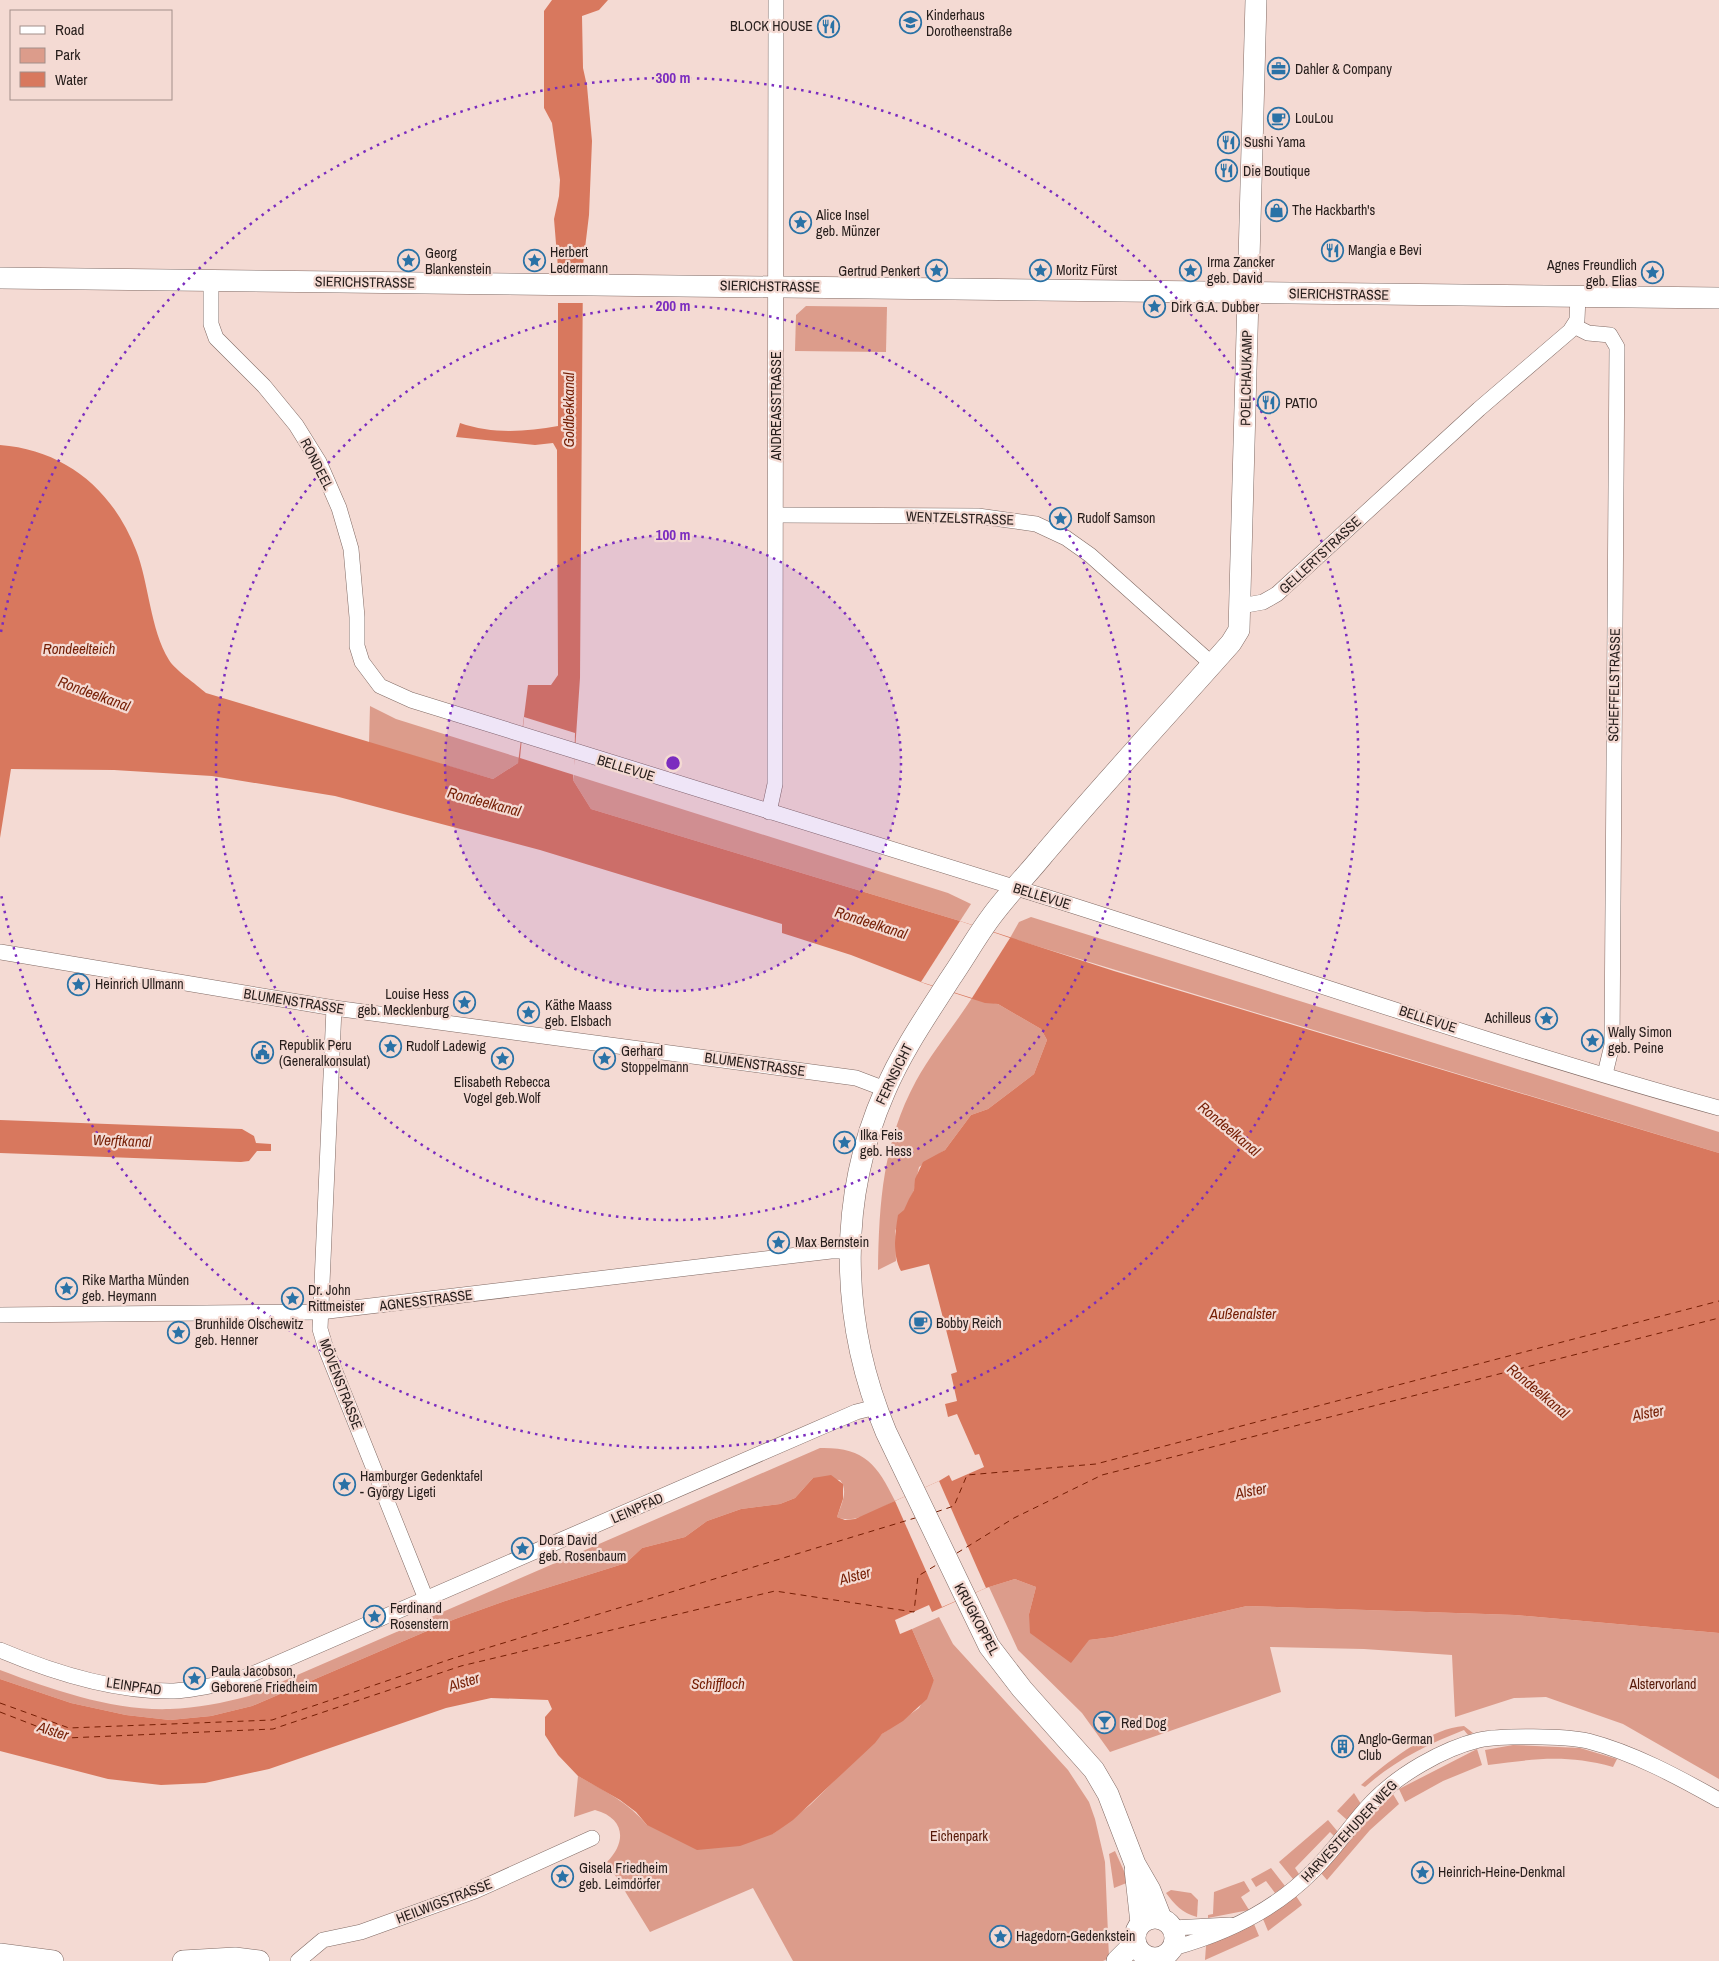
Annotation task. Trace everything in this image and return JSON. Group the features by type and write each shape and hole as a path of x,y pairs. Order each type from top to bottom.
{"street":[{"name":"ANDREASSTRASSE","path":"769,812 775,784 776,0"},
{"name":"POELCHAUKAMP","path":"1241,606 1256,0"},
{"name":"SIERICHSTRASSE","path":"0,278 1719,298"},
{"name":"RONDEEL","path":"211,280 211,324 216,338 264,386 296,425 319,462 339,508 351,549 357,617 357,646 362,662 370,676"},
{"path":"1574,326 1577,320 1578,296"},
{"name":"GELLERTSTRASSE","path":"1241,606 1264,602 1277,594 1479,409 1574,326"},
{"name":"SCHEFFELSTRASSE","path":"1574,326 1588,333 1610,335 1617,346 1612,1045 1605,1074"},
{"name":"WENTZELSTRASSE","path":"776,515 978,516 1036,524 1066,538 1090,555 1212,664"},
{"path":"1016,888 1110,776 1237,634 1241,606"},
{"name":"BELLEVUE","path":"370,676 385,689 399,696 1605,1074 1719,1108"},
{"name":"FERNSICHT","path":"876,1407 853,1316 849,1251 852,1210 861,1163 885,1089 907,1047 983,929 1016,888"},
{"name":"BLUMENSTRASSE","path":"0,952 59,960 334,1008 856,1078 885,1089"},
{"name":"MÖVENSTRASSE","path":"334,1008 320,1329 326,1349 426,1598"},
{"name":"AGNESSTRASSE","path":"0,1315 320,1312 832,1251 849,1251"},
{"name":"KRUGKOPPEL","path":"876,1407 964,1597 989,1646 1005,1668 1094,1770 1108,1794 1134,1864 1154,1940"},
{"name":"LEINPFAD","path":"0,1650 78,1676 111,1684 174,1691 208,1687 241,1679 856,1412 876,1407"},
{"name":"HARVESTEHUDER WEG","path":"1154,1940 1212,1937 1239,1924 1282,1898 1314,1871 1373,1802 1400,1777 1439,1756 1480,1740 1543,1737 1586,1741 1626,1754 1719,1800"},
{"name":"HEILWIGSTRASSE","path":"298,1961 323,1940 361,1932 474,1891 592,1838"},
{"name":"HARVESTEHUDER WEG","path":"1117,1961 1154,1940 1239,1924"},
{"path":"5,1957 53,1961"},
{"path":"183,1961 235,1958 260,1961"}],"green space":[{"path":"806,306 887,307 886,352 795,351 796,315"},
{"path":"370,706 396,719 520,758 518,763 493,779 369,743"},
{"path":"574,775 948,893 971,904 960,921 591,809 573,780"},
{"path":"1031,917 1719,1132 1719,1153 1010,938 1019,922"},
{"path":"972,998 998,1004 1041,1029 1047,1040 1034,1074 988,1109 971,1115 945,1150 919,1167 914,1190 895,1231 896,1261 878,1270 882,1196 885,1173 896,1127 922,1070"},
{"path":"820,1448 835,1448 848,1451 867,1460 882,1477 895,1501 859,1518 844,1519 837,1517 844,1493 843,1484 840,1480 813,1478 795,1498 780,1504 741,1509 707,1521 685,1537 642,1548 626,1563 505,1601 455,1619 252,1706 211,1716 170,1720 126,1715 71,1703 0,1679 0,1670 84,1698 127,1707 149,1709 200,1706 249,1696"},
{"name":"Alstervorland","path":"1015,1579 1036,1587 1029,1614 1089,1640 1113,1637 1247,1606 1515,1615 1719,1633 1719,1779 1623,1724 1546,1697 1514,1698 1455,1717 1452,1655 1364,1649 1270,1647 1281,1692 1110,1752 1082,1713 1018,1650 989,1587"},
{"name":"Eichenpark","path":"939,1617 953,1644 1068,1770 1089,1802 1105,1862 1109,1958 1103,1961 793,1961 753,1888 650,1932 607,1862 618,1847 620,1832 617,1825 605,1814 595,1810 574,1817 578,1776 623,1803 647,1825 773,1834 810,1805 882,1734 919,1708 934,1680 912,1629"},
{"path":"1464,1726 1473,1733 1468,1735 1464,1730 1437,1741 1400,1761 1365,1787 1361,1785 1409,1748 1437,1733"},
{"path":"1513,1745 1580,1748 1617,1759 1613,1767 1565,1759 1488,1765 1485,1750"},
{"path":"1477,1749 1482,1765 1443,1781 1405,1802 1399,1789"},
{"path":"1354,1793 1361,1804 1349,1819 1346,1819 1337,1811"},
{"path":"1393,1794 1399,1804 1370,1830 1327,1880 1321,1873"},
{"path":"1328,1820 1338,1832 1334,1836 1330,1832 1295,1868 1299,1874 1293,1879 1279,1862"},
{"path":"1115,1851 1129,1882 1114,1888 1109,1854"},
{"path":"1271,1868 1285,1886 1275,1893 1266,1881 1256,1887 1251,1879"},
{"path":"1244,1881 1250,1891 1241,1897 1249,1910 1208,1918 1208,1915 1213,1914 1214,1892"},
{"path":"1171,1890 1191,1893 1198,1900 1197,1917 1183,1911 1176,1905 1166,1893"},
{"path":"1296,1896 1302,1905 1268,1931 1263,1919"},
{"path":"1254,1924 1259,1936 1205,1960 1206,1946"}],"water":[{"name":"Außenalster","path":"552,0 608,0 599,10 582,16 583,68 587,86 592,141 589,215 583,265 580,678 573,780 591,809 960,921 1114,971 1719,1153 1719,1633 1515,1615 1247,1606 1113,1637 1089,1640 1071,1663 1030,1633 1029,1614 1036,1587 1015,1579 986,1588 932,1612 929,1605 895,1620 900,1634 912,1629 934,1680 927,1699 903,1721 882,1734 875,1743 793,1820 773,1834 740,1846 697,1850 647,1825 636,1812 620,1800 578,1776 558,1755 545,1735 545,1717 552,1709 548,1700 491,1698 446,1708 269,1769 205,1783 161,1785 108,1779 0,1751 0,1679 71,1703 126,1715 170,1720 211,1716 252,1706 455,1619 505,1601 626,1563 642,1548 685,1537 707,1521 741,1509 780,1504 795,1498 813,1478 831,1475 843,1484 843,1499 837,1517 845,1520 855,1519 949,1475 952,1481 984,1467 979,1454 975,1455 957,1414 948,1417 945,1404 957,1401 951,1374 957,1372 929,1264 901,1271 895,1251 896,1229 898,1215 904,1210 914,1190 915,1179 923,1162 945,1150 971,1115 988,1109 1034,1074 1047,1040 1041,1029 998,1004 985,1003 926,984 851,955 782,933 782,924 540,850 335,796 212,776 114,770 11,769 0,838 0,445 24,448 45,455 66,465 84,477 100,492 126,528 136,550 158,634 169,660 206,693 493,779 518,763 528,685 551,685 558,675 557,450 553,443 535,445 456,437 460,423 484,429 508,431 558,426 558,268 554,219 560,180 552,123 544,108 544,11"},
{"name":"Werftkanal","path":"0,1120 242,1129 254,1136 256,1143 271,1144 271,1151 257,1151 249,1161 241,1162 0,1153"}],"pier":[{"path":"558,265 583,265 583,303 558,303"},
{"path":"524,717 575,733 574,775 520,758"},
{"path":"960,921 1010,938 972,998 921,982"},
{"path":"939,1481 986,1588 942,1607 895,1501"}],"ferry route":[{"path":"936,1512 954,1506 967,1475 1096,1464 1719,1301"},
{"path":"957,1553 1014,1518 1102,1475 1719,1318"},
{"path":"0,1703 69,1728 272,1720 454,1658 915,1518"},
{"path":"0,1712 67,1738 273,1729 461,1666 775,1591 914,1612 918,1576 938,1564"}],"place":[{"name":"Kinderhaus Dorotheenstraße","path":"910,23"},
{"name":"BLOCK HOUSE","path":"829,26"},
{"name":"Dahler & Company","path":"1279,69"},
{"name":"LouLou","path":"1279,118"},
{"name":"Sushi Yama","path":"1228,142"},
{"name":"Die Boutique","path":"1227,171"},
{"name":"The Hackbarth's","path":"1276,210"},
{"name":"Alice Insel geb. Münzer","path":"800,223"},
{"name":"Mangia e Bevi","path":"1332,250"},
{"name":"Herbert Ledermann","path":"534,260"},
{"name":"Georg Blankenstein","path":"409,261"},
{"name":"Moritz Fürst","path":"1040,270"},
{"name":"Irma Zancker geb. David","path":"1191,270"},
{"name":"Gertrud Penkert","path":"936,271"},
{"name":"Agnes Freundlich geb. Elias","path":"1653,273"},
{"name":"Dirk G.A. Dubber","path":"1155,307"},
{"name":"PATIO","path":"1269,403"},
{"name":"Rudolf Samson","path":"1061,518"},
{"name":"Heinrich Ullmann","path":"79,984"},
{"name":"Louise Hess geb. Mecklenburg","path":"465,1002"},
{"name":"Käthe Maass geb. Elsbach","path":"529,1013"},
{"name":"Achilleus","path":"1547,1018"},
{"name":"Wally Simon geb. Peine","path":"1592,1040"},
{"name":"Rudolf Ladewig","path":"390,1046"},
{"name":"Republik Peru (Generalkonsulat)","path":"263,1053"},
{"name":"Elisabeth Rebecca Vogel geb.Wolf","path":"502,1059"},
{"name":"Gerhard Stoppelmann","path":"605,1059"},
{"name":"Ilka Feis geb. Hess","path":"844,1143"},
{"name":"Max Bernstein","path":"779,1242"},
{"name":"Rike Martha Münden geb. Heymann","path":"66,1288"},
{"name":"Dr. John Rittmeister","path":"292,1298"},
{"name":"Bobby Reich","path":"920,1323"},
{"name":"Brunhilde Olschewitz geb. Henner","path":"179,1332"},
{"name":"Hamburger Gedenktafel - György Ligeti","path":"344,1484"},
{"name":"Dora David geb. Rosenbaum","path":"523,1548"},
{"name":"Ferdinand Rosenstern","path":"374,1616"},
{"name":"Paula Jacobson, Geborene Friedheim","path":"195,1679"},
{"name":"Red Dog","path":"1105,1723"},
{"name":"Anglo-German Club","path":"1342,1747"},
{"name":"Heinrich-Heine-Denkmal","path":"1422,1872"},
{"name":"Gisela Friedheim geb. Leimdörfer","path":"563,1876"},
{"name":"Hagedorn-Gedenkstein","path":"1000,1936"}],"water label":[{"name":"Goldbekkanal","path":"569,410"},
{"name":"Rondeelteich","path":"79,649"},
{"name":"Rondeelkanal","path":"94,694"},
{"name":"Rondeelkanal","path":"484,802"},
{"name":"Rondeelkanal","path":"871,923"},
{"name":"Rondeelkanal","path":"1229,1129"},
{"name":"Rondeelkanal","path":"1538,1391"},
{"name":"Alster","path":"1648,1413"},
{"name":"Alster","path":"1251,1491"},
{"name":"Alster","path":"855,1576"},
{"name":"Alster","path":"464,1682"},
{"name":"Schiffloch","path":"718,1684"},
{"name":"Alster","path":"53,1731"}]}
